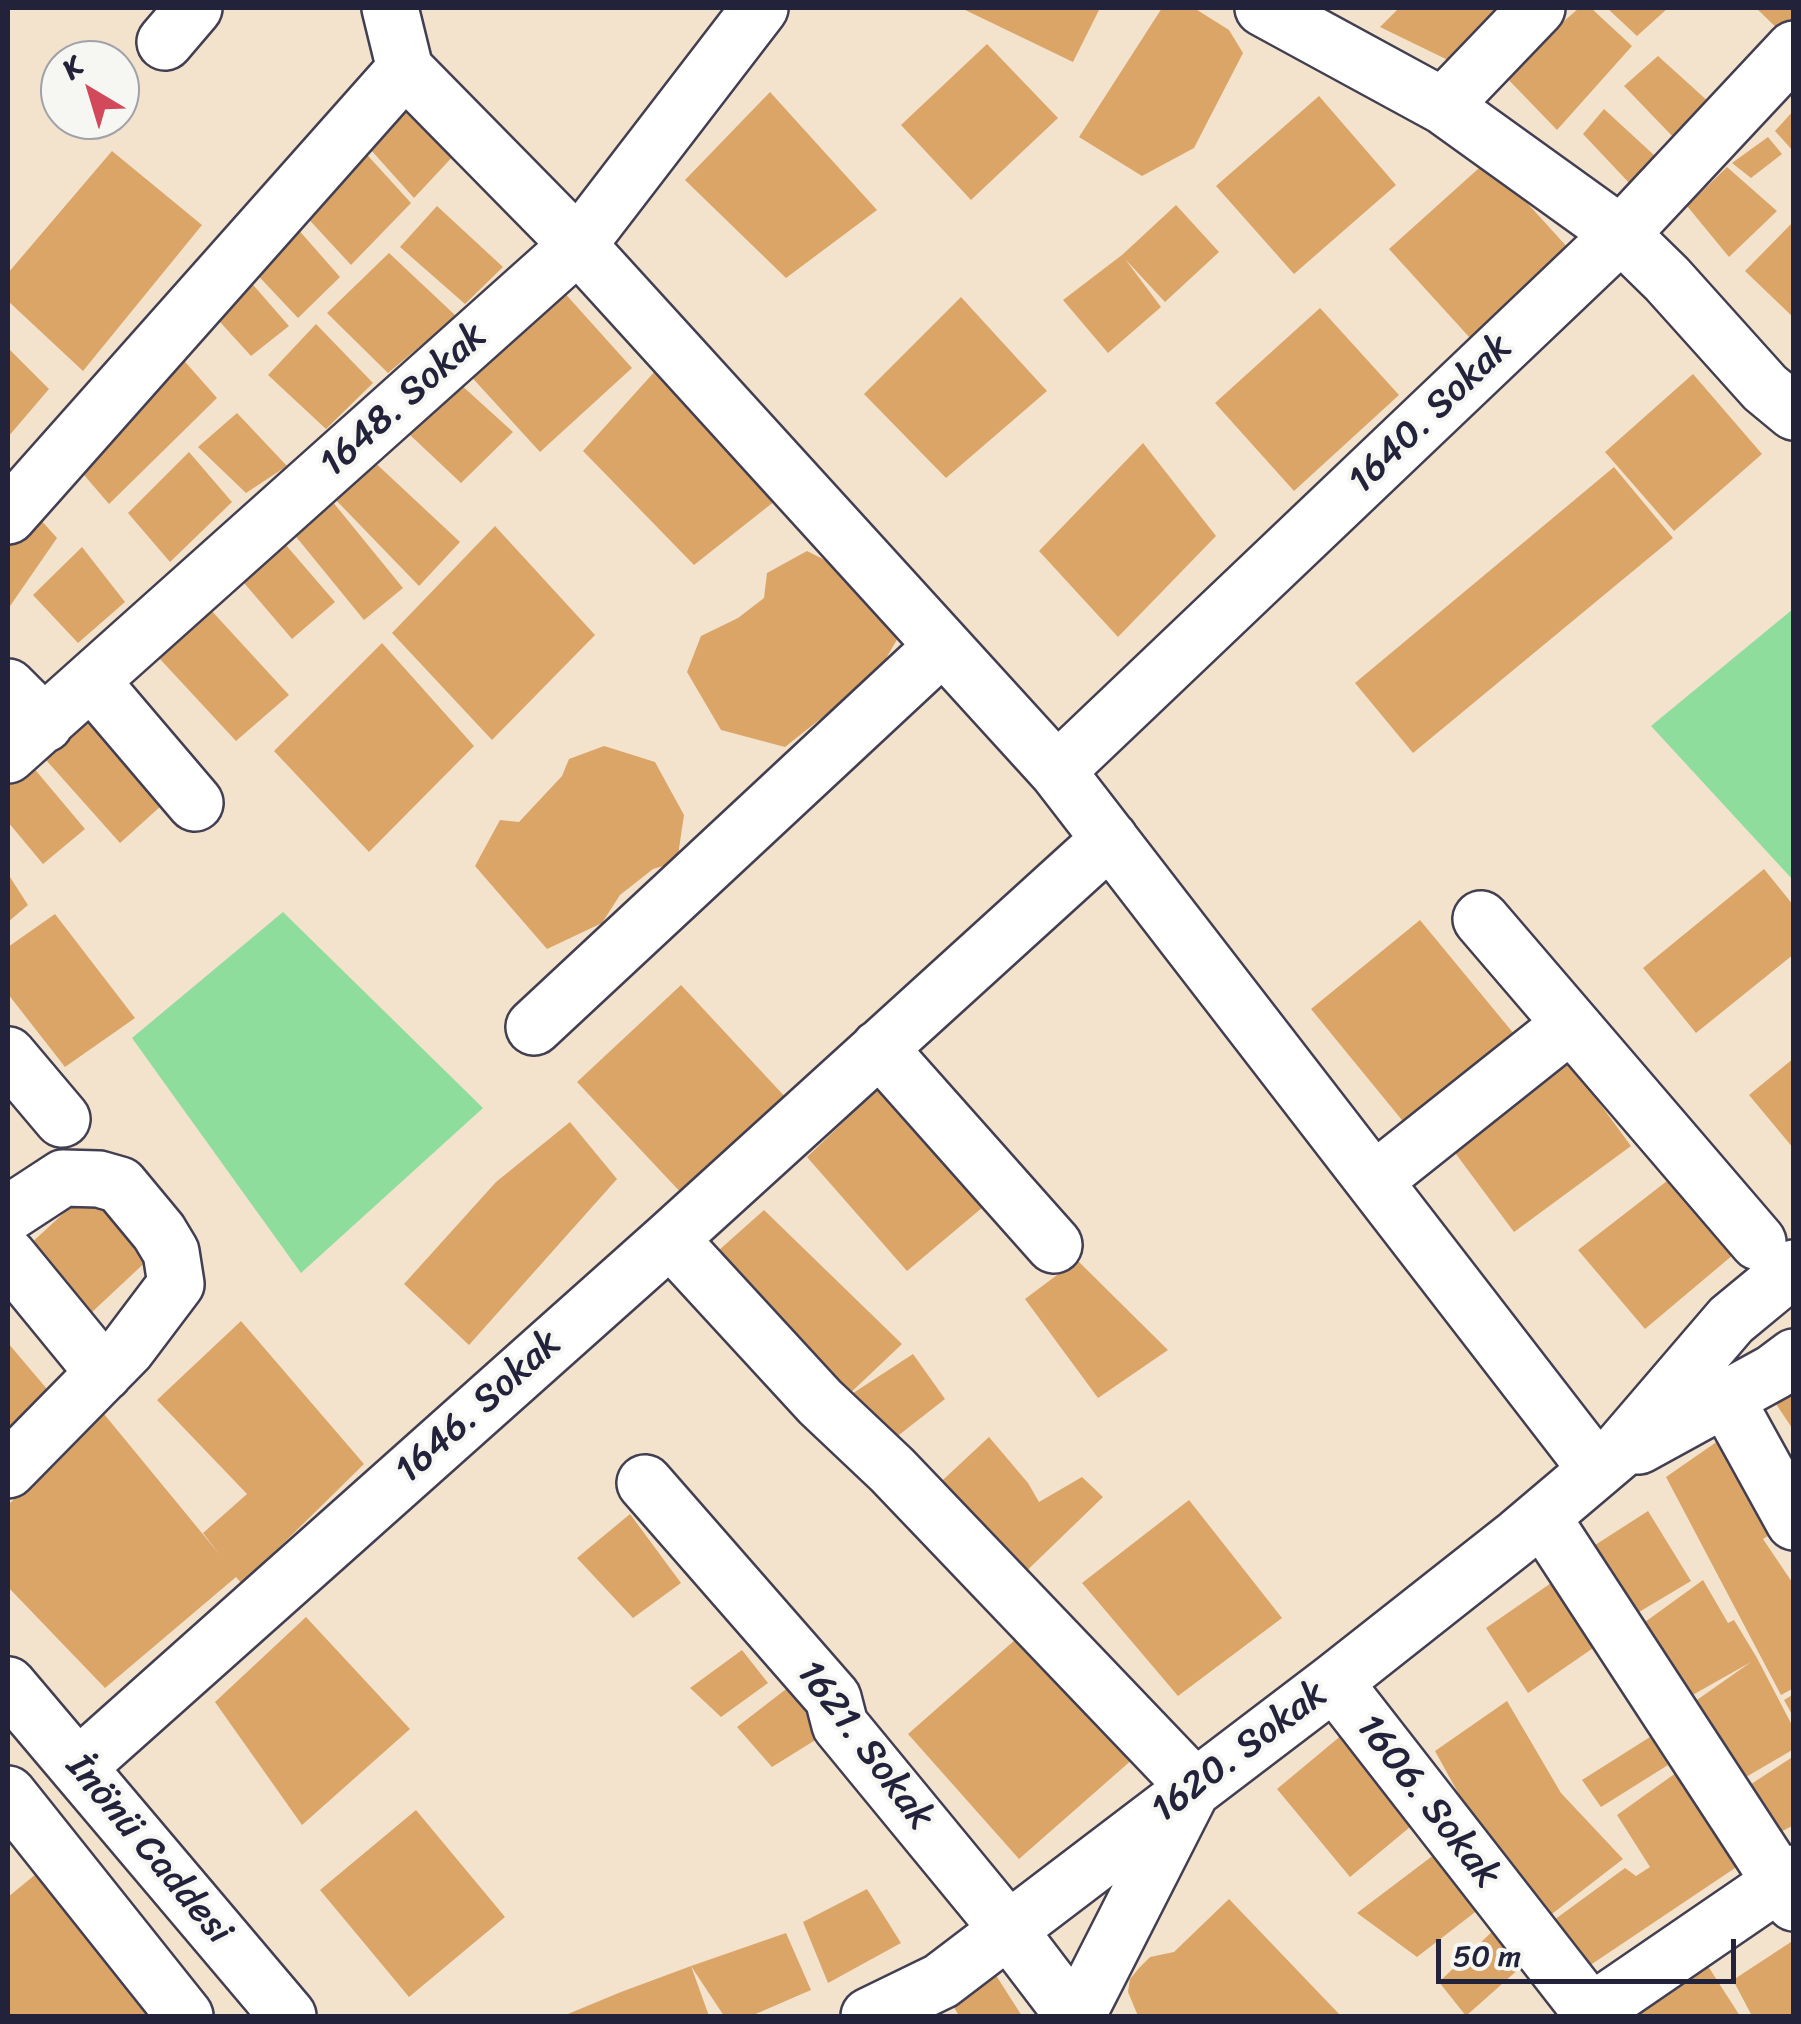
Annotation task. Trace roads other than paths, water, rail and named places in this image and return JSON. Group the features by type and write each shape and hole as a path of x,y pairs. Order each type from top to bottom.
{"street":[{"path":"390,8 405,69 578,245 1057,772 1597,1470"},
{"name":"1648. Sokak","path":"20,722 92,682 578,245 760,8"},
{"path":"1263,8 1443,106 1620,234 1784,386"},
{"path":"1443,106 1537,8"},
{"name":"1640. Sokak","path":"1057,772 1620,234 1794,48"},
{"path":"8,516 405,69"},
{"path":"534,1027 943,646"},
{"path":"92,682 196,804"},
{"name":"1646. Sokak","path":"78,1767 670,1239 1110,839"},
{"path":"1481,919 1776,1255 1731,1320 1617,1453 1597,1470"},
{"path":"1375,1180 1571,1024"},
{"path":"879,1048 1054,1244"},
{"path":"8,1055 62,1119"},
{"path":"8,1214 64,1178 99,1179 120,1186 160,1232 170,1252 176,1284 127,1349 8,1470"},
{"path":"670,1239 820,1402 892,1470 1194,1786 1075,2016"},
{"path":"8,1256 104,1373"},
{"path":"1597,1470 1774,1372 1794,1356"},
{"path":"1726,1397 1794,1522"},
{"name":"1620. Sokak","path":"870,2016 941,1981 1334,1682 1597,1470"},
{"name":"1621. Sokak","path":"644,1483 833,1698 840,1725 1075,2016"},
{"path":"1542,1518 1789,1886 1592,2014"},
{"name":"1606. Sokak","path":"1334,1682 1592,2014"},
{"name":"İnönü Caddesi","path":"8,1685 288,2016"},
{"name":"İnönü Caddesi","path":"8,1796 185,2016"}]}
